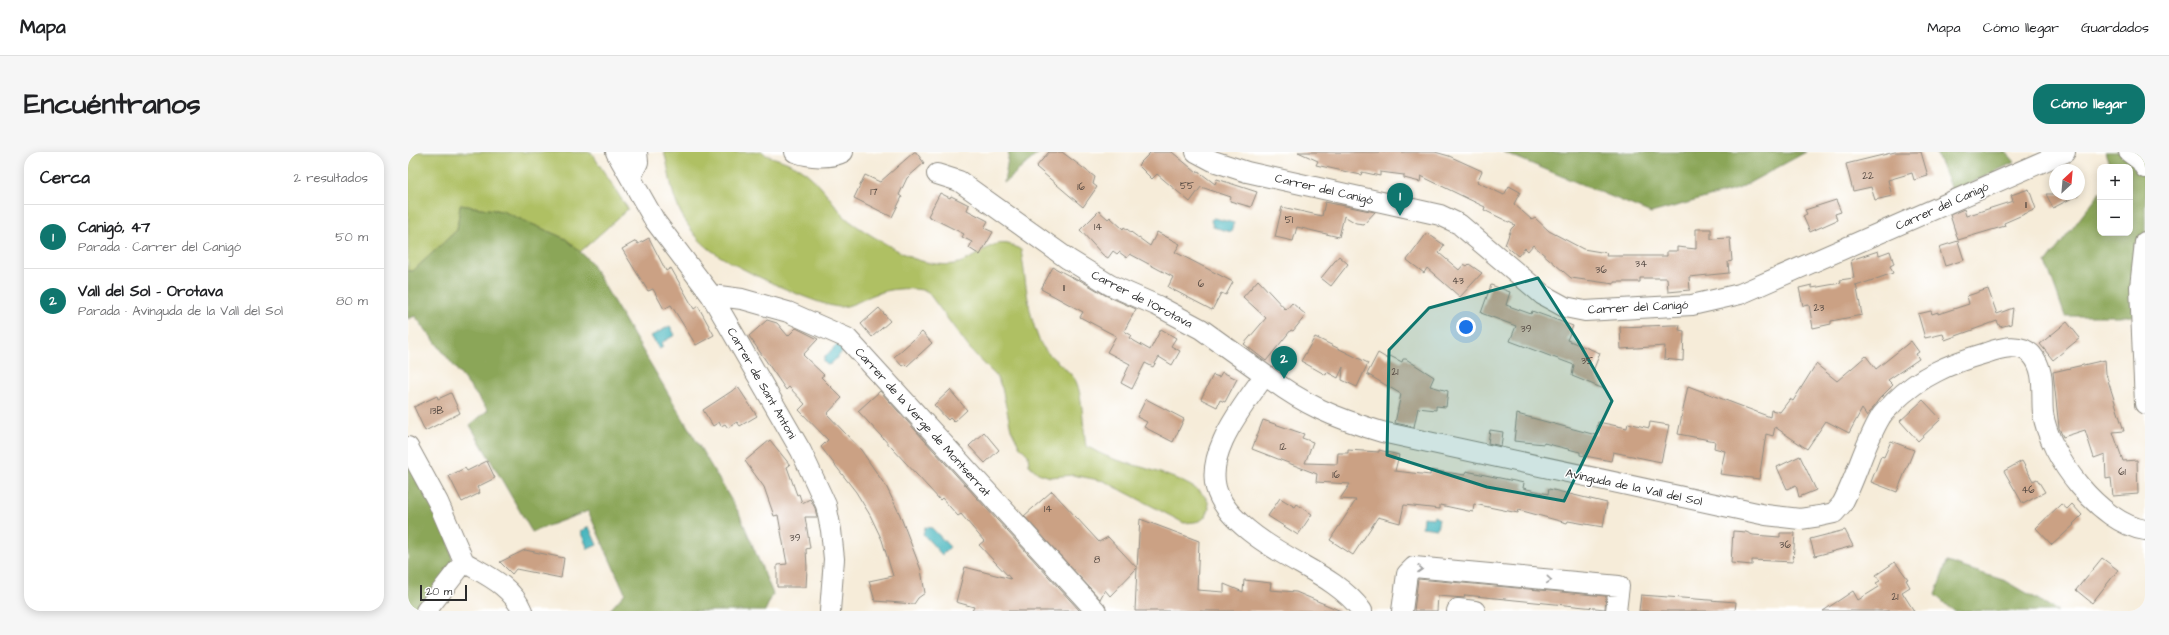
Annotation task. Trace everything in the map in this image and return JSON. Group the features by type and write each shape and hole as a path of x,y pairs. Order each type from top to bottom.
{"street":[{"name":"Carrer de Sant Antoni","path":"616,152 655,221 711,295 801,451 826,505 832,530 834,559 830,611"},
{"path":"631,177 638,162 637,152"},
{"path":"795,152 803,155 826,156 838,155 843,152"},
{"name":"Carrer del Canigó","path":"1196,152 1213,161 1246,172 1440,215 1459,224 1543,295 1565,307 1585,311 1692,305 1740,294 2065,152"},
{"path":"2129,152 2141,161 2145,168"},
{"name":"Carrer de l'Orotava","path":"937,174 959,181 1068,260 1110,285 1158,306 1201,329 1265,375"},
{"path":"2145,242 2140,287 2144,326 2145,404"},
{"name":"Carrer de la Verge de Montserrat","path":"711,295 742,299 788,312 847,338 1096,611"},
{"name":"Avinguda de la Vall del Sol","path":"1265,375 1301,400 1320,411 1382,432 1766,515 1800,519 1834,513 1842,504 1881,416 1920,379 1954,363 1998,349 2024,349 2032,355 2040,368 2043,387 2043,413 2051,440 2065,467 2088,495 2121,522 2145,530"},
{"path":"1265,375 1242,408 1223,440 1217,460 1215,481 1220,498 1233,515 1255,535 1324,578 1354,600 1362,611"},
{"path":"408,447 446,519 464,562 499,583 518,601 522,611"},
{"path":"426,611 464,562"},
{"path":"1402,611 1407,574 1414,568 1619,586 1616,611"},
{"path":"1457,611 1458,609 1475,611"}],"highlighted area":[{"path":"1538,278 1578,341 1612,401 1564,501 1487,487 1387,455 1389,350 1429,308"}],"green space":[{"path":"408,152 591,152 628,209 580,252 566,239 502,211 460,205 457,230 413,271 408,271"},
{"path":"664,152 763,152 766,155 787,162 813,178 845,217 858,227 900,252 930,263 955,264 972,257 987,248 1003,243 1021,250 1029,307 1035,329 1042,346 1070,373 1077,384 1081,401 1086,446 1108,457 1154,471 1190,485 1202,494 1209,504 1204,518 1199,521 1184,523 1104,481 1073,475 1050,477 1038,473 1029,465 1028,455 1020,447 1011,429 1002,388 996,376 970,349 927,291 914,289 893,290 873,295 848,306 839,307 828,305 792,292 750,273 707,247 695,235 685,221 674,196"},
{"path":"1009,152 1040,152 1004,183"},
{"path":"1503,152 1806,152 1738,189 1651,213"},
{"path":"1936,152 2006,152 2015,162 1952,192"},
{"path":"2105,152 2145,152 2145,316 2065,316 2046,263 2097,196 2097,236 2133,236 2133,164 2109,164"},
{"path":"460,205 502,211 566,239 589,260 739,513 773,594 765,611 609,611 625,593 588,511 532,532 470,425 488,410 415,316 408,319 408,271 413,271 457,230"},
{"path":"408,448 442,509 454,568 413,611 408,611"},
{"path":"1947,562 2006,581 2058,611 1954,611 1935,595"}],"water":[{"path":"1214,218 1234,223 1231,232 1213,227 1211,220"},
{"path":"670,326 675,335 661,343 663,347 659,349 651,336"},
{"path":"837,344 844,350 831,364 827,365 824,362 824,358"},
{"path":"1434,516 1439,519 1437,529 1422,527 1423,517 1433,518"},
{"path":"589,527 597,545 588,549 580,531"},
{"path":"925,527 932,528 950,547 942,555 923,534"}],"building":[{"path":"914,152 916,152 924,163 907,178 899,195 902,197 892,217 854,198 865,175 880,182"},
{"path":"1049,152 1062,152 1095,177 1093,184 1097,187 1083,207 1036,167"},
{"path":"1151,152 1172,152 1197,173 1198,171 1215,184 1217,179 1257,192 1251,207 1230,201 1231,197 1201,187 1190,202 1157,174 1152,179 1138,165"},
{"path":"1298,152 1435,152 1449,156 1482,171 1477,182 1504,195 1509,186 1520,192 1514,204 1532,220 1535,218 1549,231 1583,249 1607,253 1606,256 1667,256 1667,251 1677,251 1677,247 1696,249 1696,229 1711,229 1711,239 1730,238 1732,261 1728,262 1729,273 1689,277 1690,290 1668,292 1667,278 1640,278 1640,282 1614,282 1614,284 1571,278 1533,245 1528,251 1525,248 1518,256 1505,245 1511,229 1515,225 1484,210 1485,207 1421,176 1420,182 1404,178 1404,175 1380,172 1380,176 1362,172 1361,175 1316,165 1318,161"},
{"path":"1895,152 1921,152 1928,176 1914,180 1912,173 1888,180 1892,196 1875,200 1871,187 1853,191 1846,164"},
{"path":"2029,189 2036,209 2004,223 2005,226 1958,240 1950,215 1964,209 1966,216 2013,201 2011,195"},
{"path":"940,193 950,198 951,196 969,205 967,210 988,221 984,228 993,232 980,255 969,248 972,242 962,237 964,234 928,216"},
{"path":"1836,200 1841,212 1835,214 1837,220 1810,232 1803,216 1807,214 1805,210"},
{"path":"2049,200 2068,200 2053,208"},
{"path":"1325,202 1375,212 1364,224 1356,223 1344,216 1339,237 1297,227 1293,241 1275,237 1282,207 1322,216"},
{"path":"1099,211 1108,219 1110,217 1123,229 1124,227 1150,246 1157,232 1180,244 1175,252 1233,282 1226,295 1221,293 1212,310 1168,287 1173,277 1130,254 1127,258 1119,252 1117,254 1113,251 1108,258 1103,255 1080,230"},
{"path":"1427,233 1444,245 1439,253 1459,270 1464,264 1467,266 1469,264 1482,273 1460,297 1427,268 1424,273 1407,260"},
{"path":"649,238 666,271 671,268 694,309 698,306 714,335 696,345 671,305 664,309 653,289 648,291 622,249 636,241 638,244"},
{"path":"1958,241 1964,260 1945,266 1939,247"},
{"path":"1878,251 1879,255 1890,251 1894,264 1890,266 1893,273 1856,286 1862,315 1831,321 1831,324 1813,328 1809,305 1803,306 1799,288 1812,285 1812,288 1841,283 1840,280 1854,278 1851,260"},
{"path":"1339,256 1348,264 1331,286 1321,278"},
{"path":"1053,267 1077,280 1078,279 1105,295 1136,309 1124,331 1131,335 1129,338 1150,350 1161,329 1176,338 1171,346 1180,351 1172,365 1159,357 1153,367 1145,363 1132,389 1121,383 1130,364 1107,352 1116,336 1080,317 1083,312 1041,289"},
{"path":"1258,280 1286,310 1292,303 1306,315 1293,331 1291,330 1266,361 1244,344 1266,318 1243,297"},
{"path":"1491,285 1510,292 1506,305 1531,314 1532,311 1573,326 1567,340 1600,353 1593,371 1604,389 1572,376 1574,365 1510,341 1516,326 1481,313"},
{"path":"1988,289 1997,314 2013,308 2011,324 2000,327 1997,321 1945,340 1943,334 1925,338 1918,314 1931,311 1932,314 1938,312 1938,314 1969,304 1967,296"},
{"path":"879,308 890,321 872,337 861,324"},
{"path":"767,320 777,323 788,336 796,328 818,339 803,355 824,375 821,377 842,398 827,414 861,450 887,488 900,515 921,570 925,593 918,598 914,604 875,601 869,581 893,576 882,540 870,515 856,492 821,447 828,440 799,410 805,404 789,387 786,390 749,336"},
{"path":"2067,322 2080,338 2053,360 2040,344"},
{"path":"1680,325 1679,330 1684,331 1683,361 1664,359 1665,346 1621,349 1620,327"},
{"path":"922,332 932,343 907,366 905,364 902,366 894,357"},
{"path":"1315,337 1368,363 1357,387 1342,380 1343,367 1338,378 1327,372 1326,375 1301,361"},
{"path":"1911,341 1919,352 1916,354 1919,359 1888,380 1893,385 1879,399 1867,416 1862,409 1849,433 1826,421 1807,449 1775,427 1773,436 1766,434 1759,479 1720,474 1725,451 1714,448 1715,441 1678,434 1688,386 1770,417 1771,410 1780,412 1790,399 1793,401 1816,364 1837,381 1866,356 1876,369"},
{"path":"1378,353 1388,359 1390,356 1402,362 1403,359 1406,359 1434,377 1430,386 1448,391 1446,407 1436,406 1436,410 1418,408 1414,427 1395,423 1401,394 1367,374"},
{"path":"2105,360 2106,374 2124,431 2113,432 2123,461 2137,460 2138,494 2113,496 2111,478 2106,479 2105,454 2094,458 2085,430 2063,437 2059,428 2053,372"},
{"path":"1222,372 1237,379 1225,402 1220,400 1217,407 1201,399 1213,375 1219,377"},
{"path":"738,387 757,416 740,426 737,422 728,428 725,424 721,426 719,422 713,426 703,410"},
{"path":"950,390 967,410 954,422 950,418 948,420 934,405"},
{"path":"880,391 1080,611 972,611 974,607 956,602 965,567 1011,579 979,545 984,541 961,514 958,516 942,498 940,500 858,411"},
{"path":"451,393 460,413 425,431 414,407 437,396 438,399"},
{"path":"1146,399 1184,419 1173,442 1144,427 1147,422 1137,417"},
{"path":"1923,400 1941,419 1918,441 1900,421"},
{"path":"1517,414 1596,435 1598,422 1627,428 1628,423 1649,428 1650,422 1669,425 1661,462 1613,452 1611,461 1580,455 1580,452 1544,443 1514,441"},
{"path":"1263,420 1304,434 1302,438 1313,442 1305,463 1337,464 1338,453 1348,453 1348,450 1379,452 1379,450 1399,455 1395,471 1430,475 1431,470 1465,475 1466,471 1524,483 1523,488 1548,494 1549,489 1607,503 1603,527 1568,521 1567,523 1519,510 1518,513 1474,504 1473,512 1440,505 1440,509 1404,505 1400,523 1378,517 1353,555 1330,540 1356,500 1340,499 1350,484 1316,482 1317,474 1252,449"},
{"path":"1490,430 1503,432 1501,446 1488,443"},
{"path":"984,432 999,450 985,463 969,446"},
{"path":"770,440 790,465 787,467 797,495 799,494 802,503 810,499 815,508 817,517 805,517 810,548 806,549 806,587 777,587 777,565 787,564 778,515 774,516 764,487 745,461"},
{"path":"1891,441 1914,450 1897,492 1871,482 1881,456 1884,457"},
{"path":"1800,456 1816,490 1799,497 1796,485 1787,489 1777,467"},
{"path":"487,461 495,478 477,487 480,493 462,502 449,476 465,468 467,471"},
{"path":"2022,461 2033,481 2037,479 2045,492 2023,504 2004,471"},
{"path":"1052,491 1099,542 1108,537 1137,568 1110,596 1105,590 1100,599 1024,516"},
{"path":"1280,498 1295,507 1297,504 1312,514 1298,535 1268,516"},
{"path":"2061,504 2067,509 2072,504 2082,515 2073,524 2074,525 2052,545 2036,528"},
{"path":"1140,519 1199,541 1197,590 1224,592 1224,584 1243,592 1244,580 1271,583 1270,590 1296,592 1341,611 1135,611"},
{"path":"1845,530 1853,546 1815,556 1810,539"},
{"path":"1733,531 1746,532 1753,535 1780,537 1780,533 1795,533 1793,562 1752,560 1752,565 1731,563"},
{"path":"525,550 564,558 561,578 516,569 512,574 500,562"},
{"path":"2102,558 2118,570 2092,603 2076,590"},
{"path":"1895,562 1908,579 1906,580 1910,587 1902,592 1914,611 1823,611 1853,591 1858,600 1879,587 1876,583 1880,581 1876,575"},
{"path":"1418,579 1606,596 1605,609 1465,595 1464,598 1438,596 1437,611 1414,611"},
{"path":"1641,595 1736,602 1735,611 1639,611"}],"place":[{"name":"Canigó, 47","path":"1400,216"},
{"name":"Vall del Sol - Orotava","path":"1284,379"}]}
